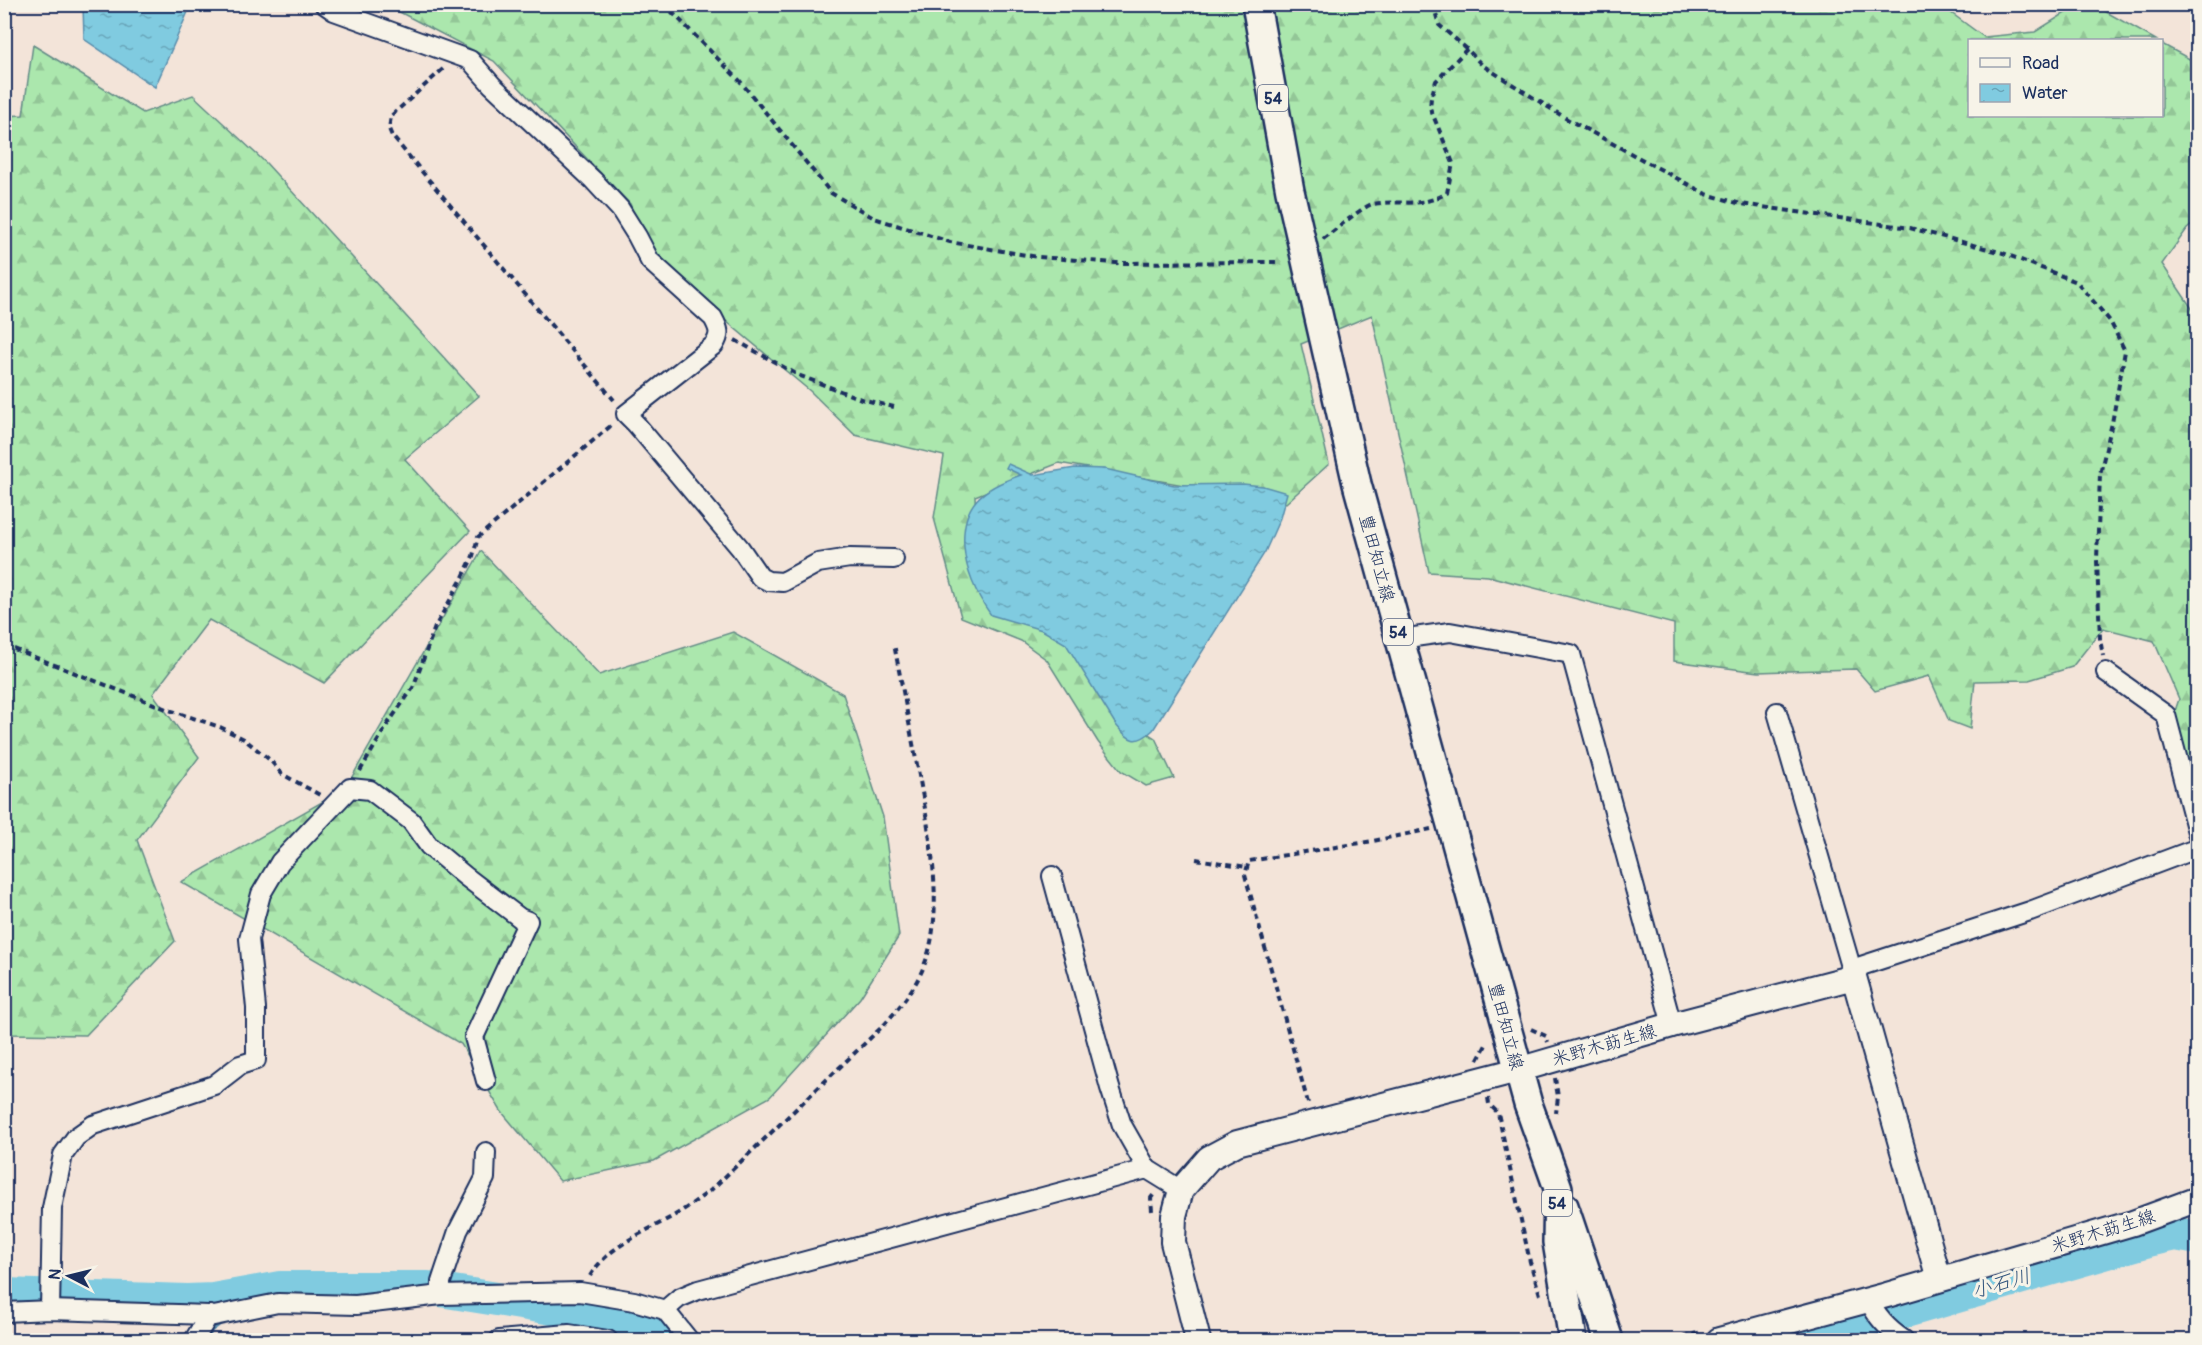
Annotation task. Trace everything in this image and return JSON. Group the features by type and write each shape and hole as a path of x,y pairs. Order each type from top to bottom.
{"main road":[{"name":"豊田知立線","path":"1256,4 1290,191 1357,484 1518,1070 1608,1339"},
{"name":"米野木莇生線","path":"1198,1341 1173,1242 1174,1216 1181,1190 1209,1158 1237,1143 1518,1070 1672,1025 1854,977"},
{"path":"1854,977 1939,1279"},
{"name":"豊田知立線","path":"1558,1188 1557,1242 1573,1341"},
{"name":"米野木莇生線","path":"1719,1341 1870,1304 1939,1279 2133,1223 2198,1199"}],"street":[{"path":"324,4 334,11 453,53 475,64 492,85 593,180 620,209 650,261 713,318 719,332 714,345 626,414 740,548 759,577 768,581 783,582 818,563 850,558 894,559"},
{"path":"1400,639 1450,632 1571,654 1672,1025"},
{"path":"2106,672 2166,715 2198,836"},
{"path":"1777,712 1854,977"},
{"path":"50,1310 52,1208 63,1155 76,1137 93,1125 214,1085 240,1065 256,1060 256,1008 249,939 261,894 280,862 350,788 370,790 411,820 429,846 520,918 528,921 474,1037 486,1081"},
{"path":"1854,977 1861,966 2030,912 2198,848"},
{"path":"1052,876 1122,1125 1147,1169 1181,1190"},
{"path":"441,1295 441,1282 458,1231 484,1178 486,1152"},
{"path":"665,1310 680,1298 698,1290 1147,1169"},
{"path":"4,1312 50,1310 214,1316 278,1304 356,1305 441,1295 580,1292 634,1301 665,1310 689,1341"},
{"path":"1870,1304 1897,1336"},
{"path":"194,1341 209,1315"},
{"path":"500,1341 568,1334 608,1341"}],"path":[{"path":"664,4 740,81 831,193 874,219 950,242 1038,257 1116,263 1276,262"},
{"path":"1433,4 1439,26 1482,65 1567,119 1707,194 1741,204 1910,228 2003,253 2077,282 2110,321 2125,351 2100,474 2098,582 2100,639 2106,672"},
{"path":"1315,245 1371,204 1421,203 1447,193 1452,163 1430,108 1431,98 1436,81 1467,49"},
{"path":"350,788 389,722 413,688 435,627 463,577 473,556 478,537 578,451 626,414 392,136 389,129 391,116 444,68 453,53"},
{"path":"719,332 798,375 861,399 894,407"},
{"path":"580,1292 597,1264 625,1241 677,1214 710,1191 885,1024 907,998 925,964 932,941 934,896 931,844 894,644"},
{"path":"4,645 169,710 220,727 244,739 270,760 282,774 334,804"},
{"path":"1310,1125 1310,1110 1245,874 1249,861 1374,841 1452,824"},
{"path":"1196,859 1247,867"},
{"path":"1484,1079 1489,1104 1498,1113 1530,1262 1544,1307"}],"green space":[{"path":"1939,4 1984,37 2035,32 2078,5 2094,5 2154,39 1968,39 1968,117 2163,117 2163,45 2197,63 2197,221 2187,229 2162,264 2193,310 2197,311 2197,770 2166,738 2179,699 2154,641 2103,628 2072,667 2029,680 1975,681 1970,729 1949,721 1929,676 1875,691 1856,669 1758,672 1674,661 1674,624 1488,576 1429,572 1372,315 1301,344 1329,464 1286,503 1059,463 975,496 977,556 1036,614 1110,676 1128,721 1155,738 1174,778 1146,786 1121,771 1098,742 1047,660 1021,641 961,617 934,518 944,456 855,435 810,391 654,261 630,204 494,61 386,5"},
{"path":"33,45 143,113 193,95 266,163 479,396 405,459 470,531 324,683 209,620 153,694 199,757 137,840 175,941 86,1035 5,1034 4,116 23,115"},
{"path":"481,551 599,675 733,632 843,694 883,817 899,936 860,998 770,1097 654,1161 560,1181 501,1111 461,1044 181,882 345,789"}],"water":[{"path":"83,5 191,5 155,87 84,39"},
{"path":"1008,464 1033,475 1075,468 1105,469 1174,485 1243,484 1263,486 1287,493 1280,518 1265,552 1153,730 1142,738 1133,740 1129,738 1116,725 1066,644 1042,630 991,615 976,591 965,557 966,519 970,509 985,492 1021,475 1006,468"}],"waterway":[{"name":"小石川","path":"1806,1340 2149,1240 2175,1234 2198,1238"},
{"path":"4,1295 187,1301 213,1300 280,1288 428,1288 633,1321 666,1340"},
{"path":"235,1307 248,1292"},
{"path":"205,1340 211,1329 222,1321"}]}
